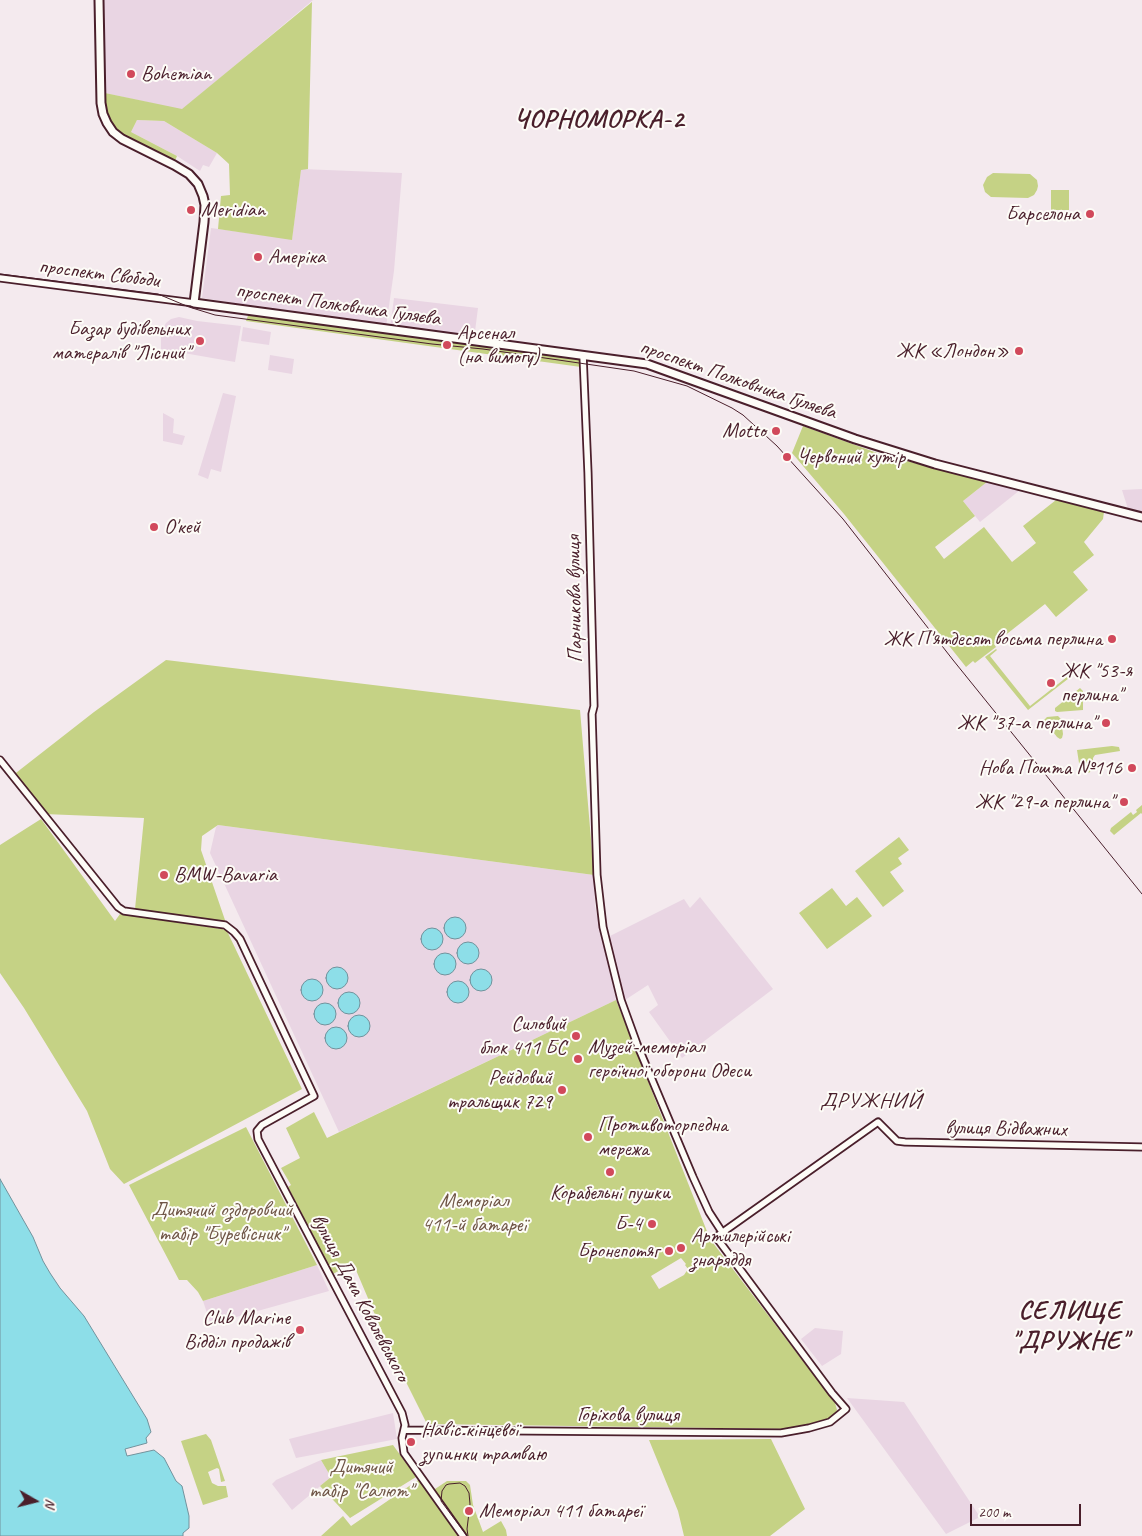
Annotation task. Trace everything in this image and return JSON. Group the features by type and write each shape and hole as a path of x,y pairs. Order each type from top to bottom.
{"main road":[{"path":"99,0 101,103 107,123 122,140 189,174 198,184 203,196 204,222 194,303"},
{"name":"проспект Полковника Гуляєва","path":"194,303 648,364 855,439 935,464 1142,516"}],"street":[{"name":"проспект Свободи","path":"0,278 194,303"},
{"name":"Парникова вулиця","path":"583,355 594,706 592,721 596,842 603,927 621,1000 640,1052 693,1177 709,1212 722,1232"},
{"name":"вулиця Дача Ковалевського","path":"0,760 124,911 225,925 240,939 314,1096 259,1127 257,1131 258,1139 399,1407 403,1417 404,1430 402,1438 404,1453 463,1536"},
{"name":"вулиця Відважних","path":"722,1232 878,1122 895,1139 906,1142 1142,1147"},
{"name":"Горіхова вулиця","path":"404,1430 781,1432 820,1425 836,1418 846,1409 832,1394 716,1237 722,1232"}],"shaded area":[{"path":"104,0 313,0 182,110 105,93"},
{"path":"137,120 164,121 217,153 209,167 203,165 200,171 177,156 131,132"},
{"path":"301,169 402,173 394,271 386,327 202,298 211,228 292,239"},
{"path":"394,298 478,308 474,339 390,328"},
{"name":"Базар будівельних матералів \"Лісний\"","path":"179,317 241,326 235,362 161,349 161,332 166,323 171,319"},
{"path":"243,327 271,332 269,345 241,341"},
{"path":"270,355 294,359 292,374 268,370"},
{"path":"223,393 236,396 221,472 211,469 208,479 198,475"},
{"path":"163,413 174,419 173,433 185,436 182,445 163,441"},
{"path":"987,482 1020,490 980,522 963,501"},
{"path":"1142,489 1142,513 1128,509 1122,490"},
{"path":"218,825 594,875 595,906 616,1000 339,1132 210,853"},
{"path":"700,897 773,989 682,1058 649,1012 658,1005 648,985 625,1000 608,937 684,899 690,908"},
{"path":"317,1265 329,1291 211,1325 203,1301"},
{"path":"815,1328 843,1331 841,1354 822,1366 801,1339"},
{"path":"847,1398 904,1402 980,1517 946,1534"},
{"path":"393,1413 397,1439 296,1458 289,1439"},
{"path":"321,1460 331,1477 292,1510 272,1484 276,1480"}],"green space":[{"path":"312,2 308,169 301,170 292,240 218,229 221,196 230,195 229,164 217,153 164,121 137,120 131,132 177,156 175,161 117,132 110,123 105,109 105,93 182,109"},
{"path":"993,173 1030,174 1037,180 1037,190 1034,195 1028,198 991,197 985,192 983,185 987,177"},
{"path":"1051,190 1069,190 1069,210 1051,210"},
{"path":"249,313 581,356 581,367 246,321"},
{"path":"803,426 880,454 987,482 963,501 975,516 935,547 944,559 984,527 1012,562 1036,543 1023,526 1056,500 1104,512 1103,519 1084,542 1094,555 1073,572 1088,590 1056,617 1045,604 994,644 996,647 975,663 973,661 966,667 844,514 792,453"},
{"path":"996,649 990,656 1030,706 1072,673 1073,675 1028,710 985,657"},
{"path":"166,660 580,710 594,875 218,825 202,836 201,850 226,923 135,909 144,818 44,814 12,776 94,712"},
{"path":"1080,688 1083,691 1083,710 1055,711 1055,708"},
{"path":"1058,716 1061,719 1063,734 1060,739 1044,720 1047,717"},
{"path":"1119,747 1120,751 1095,755 1093,758 1093,768 1089,773 1079,763 1077,750"},
{"path":"1142,805 1142,814 1114,835 1110,831 1111,828 1131,812 1133,815 1137,812 1136,810"},
{"path":"41,819 115,921 120,914 227,931 302,1089 124,1184 110,1169 87,1111 24,1008 0,973 0,845"},
{"path":"899,837 909,850 898,858 902,864 890,872 904,891 883,907 855,871"},
{"path":"832,888 846,906 857,897 872,916 827,949 799,913"},
{"name":"Меморіал 411-й батареї","path":"616,1000 710,1239 835,1403 837,1410 835,1415 812,1424 789,1429 427,1424 390,1350 353,1263 333,1274 288,1187 291,1185 281,1168 300,1158 286,1128 314,1112 327,1138","holes":["681,1258 688,1269 684,1275 659,1289 651,1276"]},
{"name":"Дитячий оздоровчий табір \"Буревісник\"","path":"246,1127 317,1265 203,1301 187,1280 179,1280 129,1185"},
{"path":"206,1434 211,1440 225,1481 221,1482 219,1469 208,1472 212,1483 218,1486 226,1486 228,1497 203,1505 181,1441"},
{"path":"771,1439 805,1509 770,1536 684,1536 678,1511 649,1440"},
{"name":"Дитячий табір \"Салют\"","path":"393,1445 416,1477 350,1518 320,1486 331,1477 321,1460"},
{"path":"421,1478 461,1536 321,1536 343,1516 351,1526"},
{"path":"447,1481 466,1481 470,1485 473,1505 483,1532 501,1521 507,1536 464,1536 432,1491"}],"water":[{"path":"455,917 463,920 466,928 463,936 455,939 447,936 444,928 447,920"},
{"path":"432,928 440,931 443,939 440,947 432,950 424,947 421,939 424,931"},
{"path":"468,942 476,945 479,953 476,961 468,964 460,961 457,953 460,945"},
{"path":"445,953 453,956 456,964 453,972 445,975 437,972 434,964 437,956"},
{"path":"337,967 345,970 348,978 345,986 337,989 329,986 326,978 329,970"},
{"path":"481,969 489,972 492,980 489,988 481,991 473,988 470,980 473,972"},
{"path":"312,979 320,982 323,990 320,998 312,1001 304,998 301,990 304,982"},
{"path":"458,981 466,984 469,992 466,1000 458,1003 450,1000 447,992 450,984"},
{"path":"349,992 357,995 360,1003 357,1011 349,1014 341,1011 338,1003 341,995"},
{"path":"325,1003 333,1006 336,1014 333,1022 325,1025 317,1022 314,1014 317,1006"},
{"path":"359,1015 367,1018 370,1026 367,1034 359,1037 351,1034 348,1026 351,1018"},
{"path":"336,1027 344,1030 347,1038 344,1046 336,1049 328,1046 325,1038 328,1030"},
{"path":"0,1179 33,1237 50,1273 84,1316 147,1419 151,1432 146,1438 147,1443 125,1449 127,1456 154,1450 164,1458 176,1481 182,1486 189,1516 189,1528 183,1533 183,1536 0,1536"}],"tram line":[{"path":"0,274 158,294 215,315 483,349 634,371 687,386 732,408 743,415 777,446 843,519 953,660 1142,894"},
{"path":"467,1536 441,1501 442,1491 446,1485 460,1483 465,1486 469,1493 468,1536"}],"place":[{"name":"Bohemian","path":"131,74"},
{"name":"Meridian","path":"191,210"},
{"name":"Барселона","path":"1090,214"},
{"name":"Амеріка","path":"258,257"},
{"name":"Базар будівельних матералів \"Лісний\"","path":"200,341"},
{"name":"Арсенал (на вимогу)","path":"447,345"},
{"name":"ЖК «Лондон»","path":"1019,351"},
{"name":"Motto","path":"776,431"},
{"name":"Червоний хутір","path":"787,457"},
{"name":"О'кей","path":"154,527"},
{"name":"ЖК П'ятдесят восьма перлина","path":"1112,639"},
{"name":"ЖК \"53-я перлина\"","path":"1051,683"},
{"name":"ЖК \"37-а перлина\"","path":"1106,723"},
{"name":"Нова Пошта №116","path":"1132,768"},
{"name":"ЖК \"29-а перлина\"","path":"1124,802"},
{"name":"BMW-Bavaria","path":"164,875"},
{"name":"Силовий блок 411 БС","path":"576,1036"},
{"name":"Музей-меморіал героїчної оборони Одеси","path":"578,1059"},
{"name":"Рейдовий тральщик 729","path":"562,1090"},
{"name":"Противоторпедна мережа","path":"588,1137"},
{"name":"Корабельні пушки","path":"610,1172"},
{"name":"Б-4","path":"652,1224"},
{"name":"Артилерійські знаряддя","path":"681,1248"},
{"name":"Бронепотяг","path":"669,1251"},
{"name":"Club Marine Відділ продажів","path":"300,1330"},
{"name":"Навіс кінцевої зупинки трамваю","path":"411,1442"},
{"name":"Меморіал 411 батареї","path":"469,1511"}],"district":[{"name":"ЧОРНОМОРКА-2","path":"599,120"},
{"name":"ДРУЖНИЙ","path":"871,1101"},
{"name":"СЕЛИЩЕ \"ДРУЖНЕ\"","path":"1070,1326"}]}
